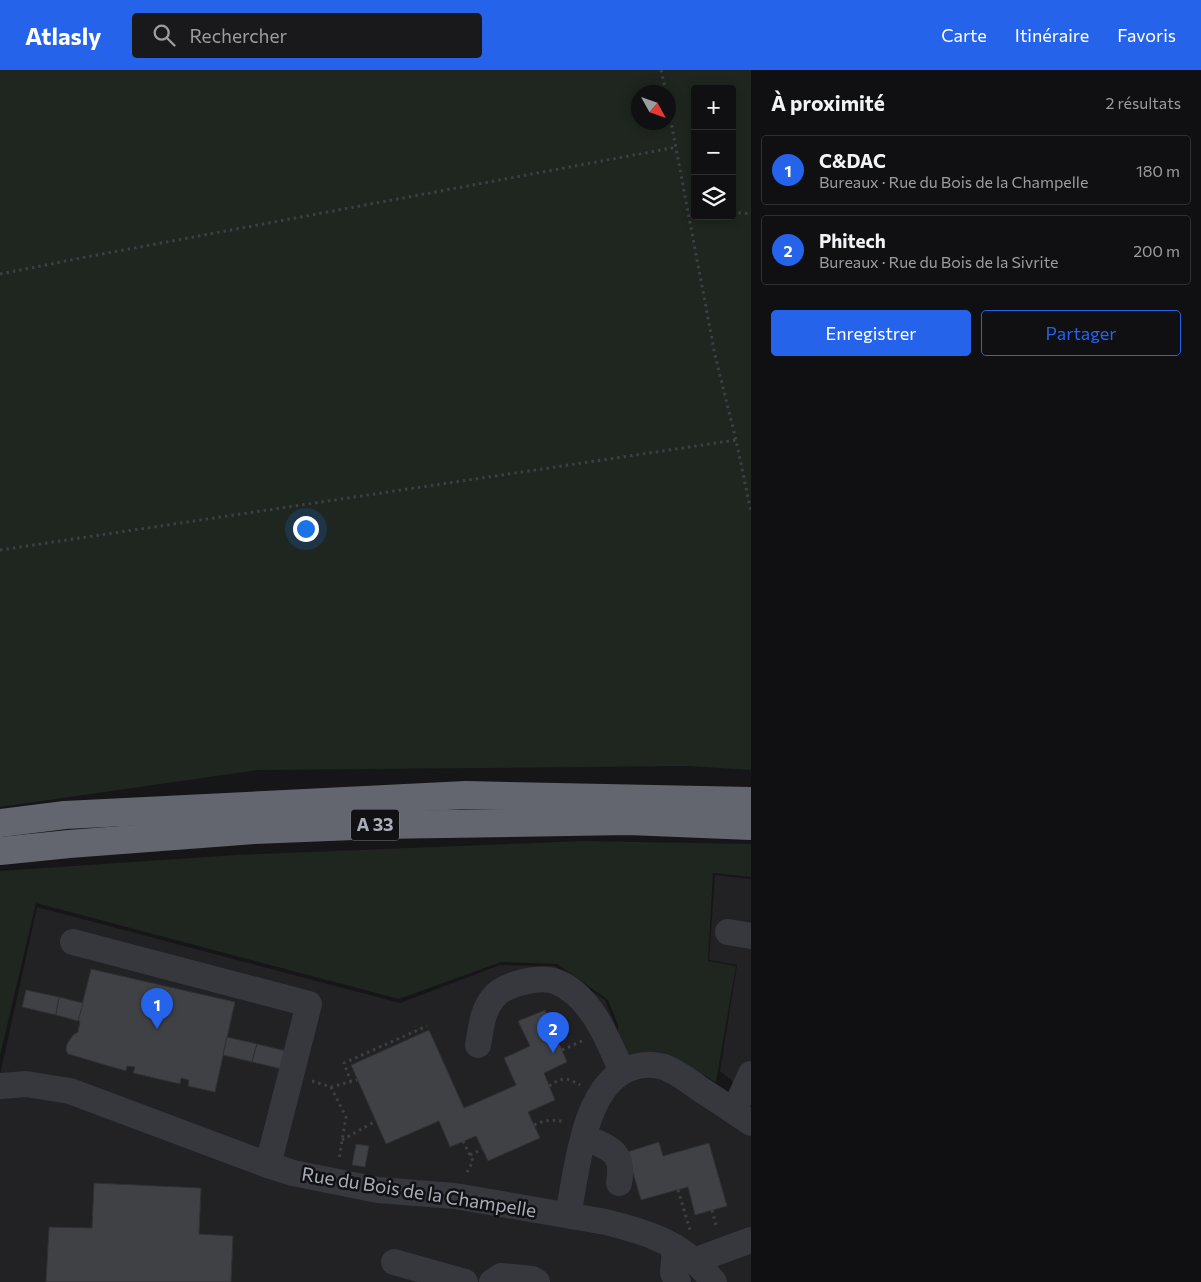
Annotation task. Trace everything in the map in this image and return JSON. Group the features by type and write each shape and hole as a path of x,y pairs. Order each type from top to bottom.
{"highway":[{"name":"A 33","path":"0,823 65,815 466,794 751,801"},
{"name":"A 33","path":"0,851 244,831 379,825 629,821 751,826"}],"street":[{"path":"73,942 309,1004 268,1166"},
{"path":"478,1046 484,1013 493,998 505,987 528,981 545,980 557,982 580,998 595,1015 622,1071"},
{"path":"568,1216 592,1107 608,1082 622,1071 636,1066 652,1065 664,1067 743,1117 751,1074"},
{"name":"Rue du Bois de la Champelle","path":"0,1086 26,1084 70,1092 268,1166 335,1182 378,1190 455,1196 606,1222 636,1230 649,1234 689,1256 714,1282"},
{"path":"585,1132 617,1156 622,1168 619,1183"},
{"path":"678,1282 673,1273 689,1256 751,1240"},
{"path":"394,1262 465,1282"},
{"path":"492,1282 501,1276 532,1279 537,1282"}],"path":[{"path":"661,70 664,85"},
{"path":"673,130 715,355 751,512"},
{"path":"0,274 677,147"},
{"path":"736,212 751,214"},
{"path":"0,550 736,440"},
{"path":"351,1082 344,1063 427,1026"},
{"path":"292,1076 331,1087 357,1080"},
{"path":"549,1086 559,1080 568,1078 599,1094"},
{"path":"331,1087 346,1117 335,1182"},
{"path":"534,1125 544,1121 557,1120 585,1132"},
{"path":"342,1140 376,1121"},
{"path":"455,1196 473,1161 463,1141"},
{"path":"470,1155 482,1149"},
{"path":"678,1190 689,1256"}],"shaded area":[{"path":"0,70 751,70 751,770 688,766 258,770 0,807"},
{"path":"582,841 751,844 751,877 713,873 708,961 736,966 716,1082 688,1067 624,1063 618,1052 618,1025 608,1000 557,964 501,962 399,999 36,903 0,1056 0,871 236,855"},
{"path":"715,875 751,879 751,1096 720,1071 737,965 709,960"},
{"path":"37,907 400,1003 500,965 555,966 605,1000 615,1024 613,1075 639,1072 664,1081 751,1131 751,1282 0,1282 0,1075"}],"building":[{"path":"91,969 235,1002 215,1092 188,1086 189,1080 181,1078 180,1084 133,1073 135,1067 127,1066 126,1071 68,1054 66,1050 67,1044 73,1035 78,1032 80,1021 78,1021"},
{"path":"26,990 59,997 56,1015 22,1007"},
{"path":"59,997 83,1003 78,1021 56,1015"},
{"path":"545,1010 567,1062 544,1073 555,1100 528,1112 540,1138 488,1161 476,1136 450,1147 439,1121 386,1144 351,1065 429,1030 464,1108 516,1085 504,1058 530,1046 518,1021"},
{"path":"227,1037 257,1044 252,1062 223,1055"},
{"path":"257,1044 286,1051 282,1069 252,1062"},
{"path":"659,1142 663,1156 709,1143 727,1206 695,1215 688,1187 641,1200 627,1152"},
{"path":"356,1144 369,1146 365,1167 352,1165"},
{"path":"94,1183 201,1188 199,1234 233,1236 231,1282 46,1282 49,1227 92,1228"}],"place":[{"name":"C&DAC","path":"157,1029"},
{"name":"Phitech","path":"553,1053"}]}
